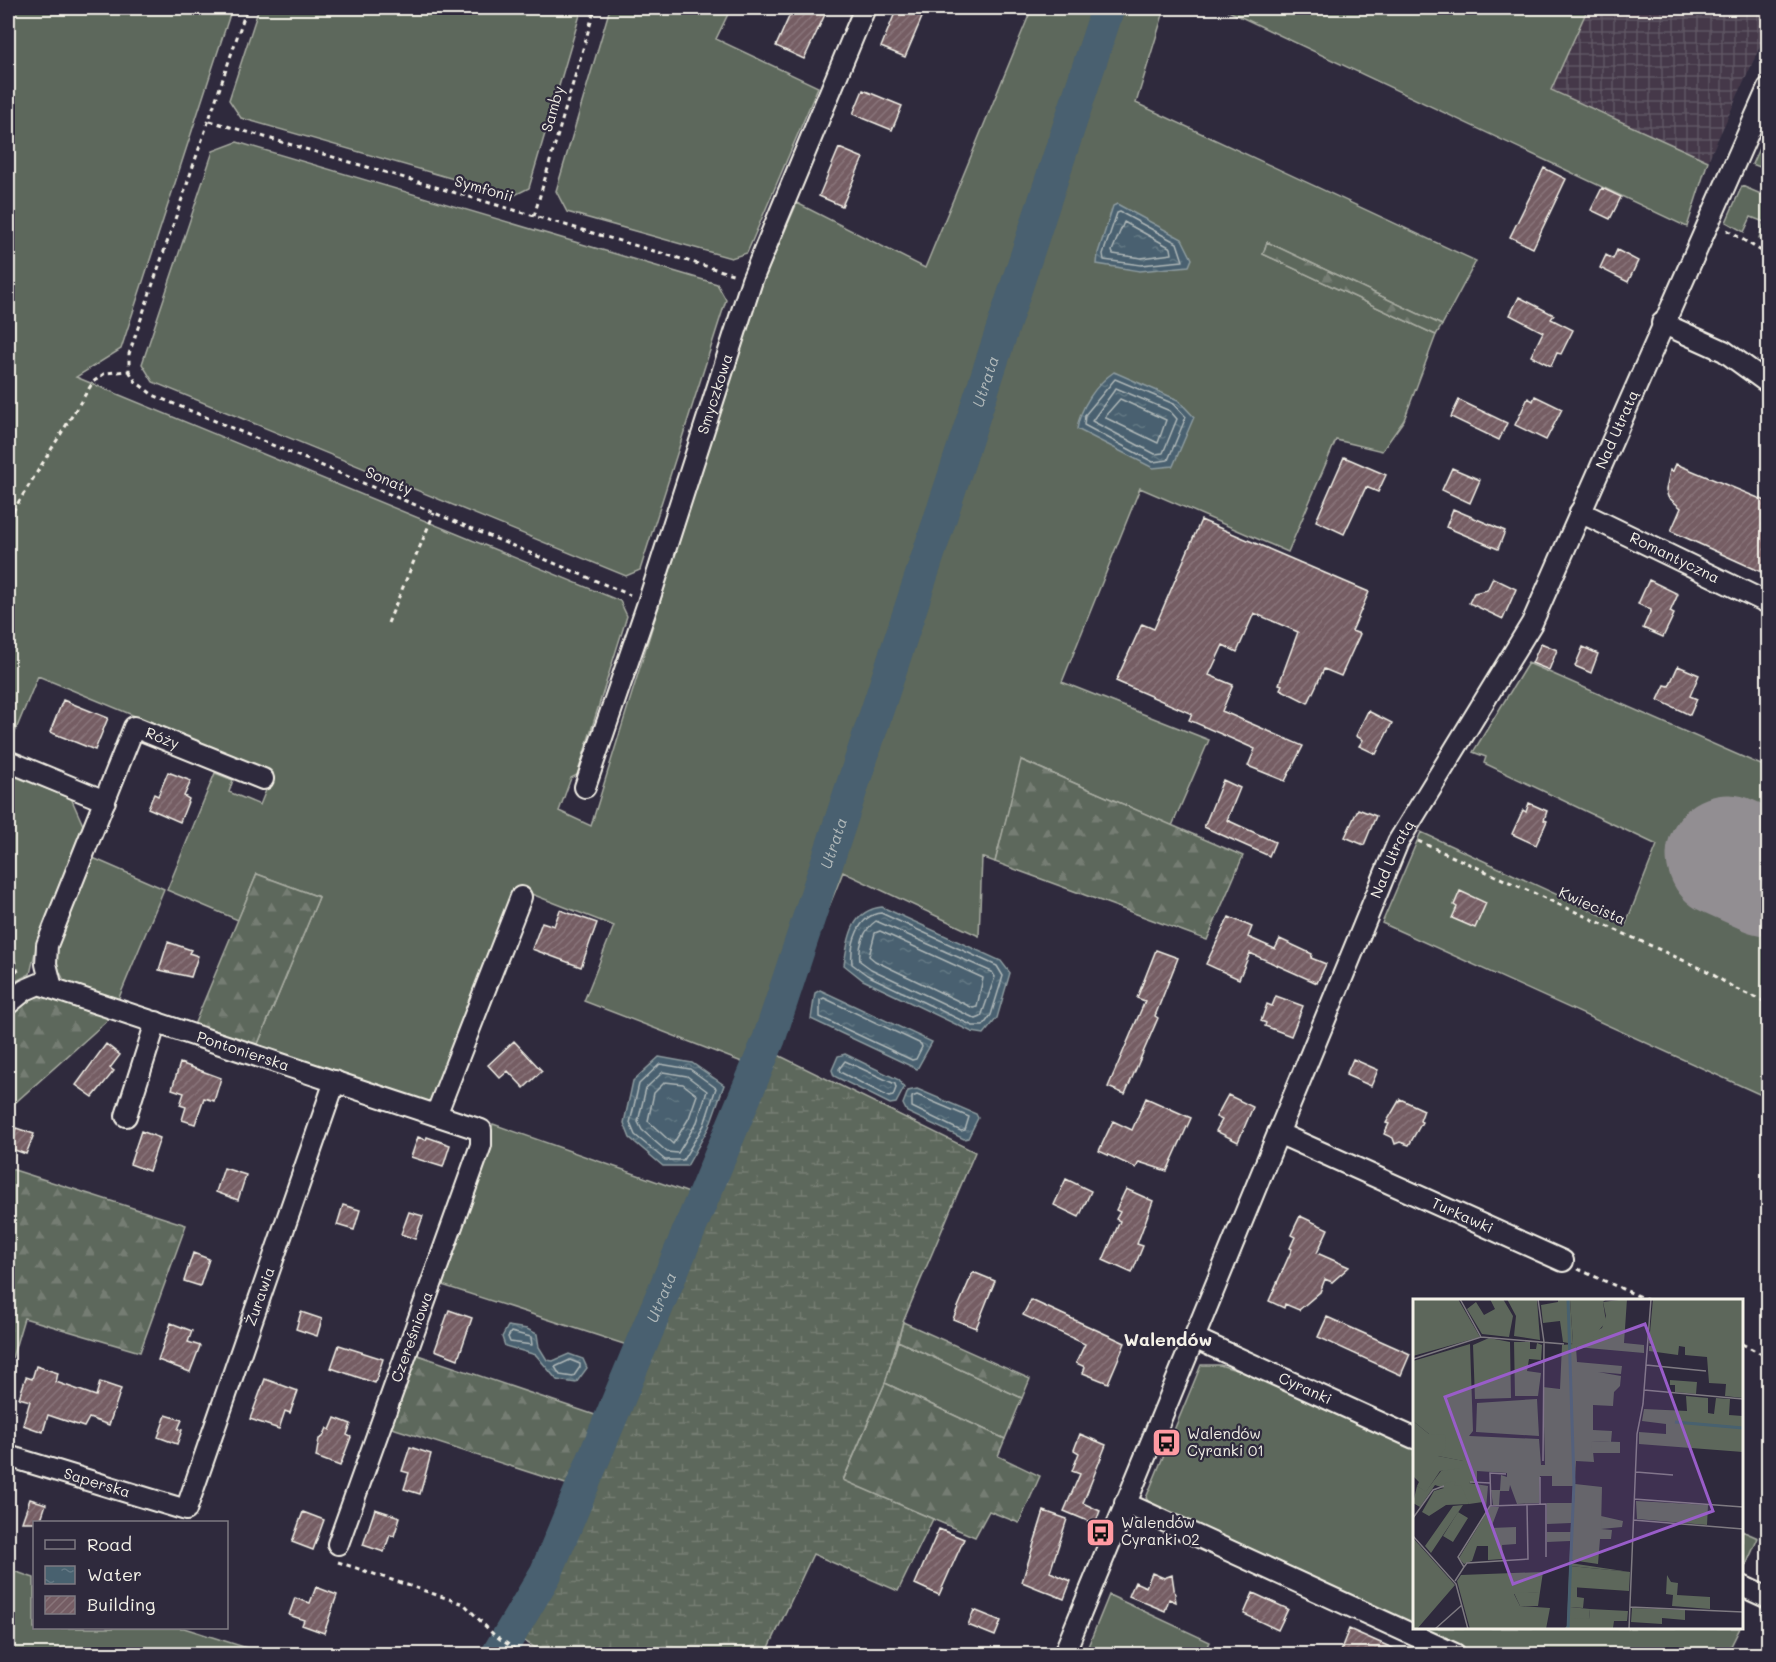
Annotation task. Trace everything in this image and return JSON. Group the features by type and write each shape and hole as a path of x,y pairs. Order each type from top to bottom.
{"street":[{"name":"Smyczkowa","path":"585,787 648,603 752,280 865,8"},
{"name":"Nad Utratą","path":"1064,1654 1403,834 1532,623 1662,323 1768,88"},
{"path":"1662,323 1724,351 1768,383"},
{"name":"Romantyczna","path":"1580,512 1768,603"},
{"name":"Róży","path":"52,988 46,964 47,945 134,727 263,779"},
{"path":"8,761 105,801"},
{"path":"436,1114 521,897"},
{"name":"Pontonierska","path":"25,990 39,984 481,1130"},
{"path":"8,1004 25,990"},
{"path":"126,1116 156,1022"},
{"name":"Żurawia","path":"186,1510 335,1081"},
{"name":"Czereśniowa","path":"338,1545 481,1145 481,1130"},
{"name":"Turkawki","path":"1278,1133 1563,1262"},
{"name":"Cyranki","path":"1194,1338 1413,1438"},
{"name":"Saperska","path":"8,1456 186,1510"},
{"path":"1125,1503 1455,1654"},
{"path":"1743,1586 1768,1598"}],"path":[{"path":"8,519 93,382 105,374 129,371 129,354 248,8"},
{"name":"Samby","path":"534,216 595,8"},
{"name":"Symfonii","path":"209,120 752,280"},
{"path":"1708,222 1738,235 1768,255"},
{"name":"Sonaty","path":"129,371 136,382 153,395 648,603"},
{"path":"388,623 434,513"},
{"name":"Kwiecista","path":"1403,834 1707,971 1734,988 1768,1004"},
{"path":"8,943 25,990"},
{"path":"1563,1262 1645,1299"},
{"path":"1743,1344 1768,1357"},
{"path":"338,1545 338,1564 464,1604 493,1634 522,1654"}],"shaded area":[{"path":"1588,8 1768,8 1768,29 1708,161 1551,90"}],"green space":[{"path":"8,8 232,8 121,349 76,377 620,601 627,616 577,775 571,778 559,811 591,826 736,356 764,279 797,203 925,268 1032,8 1165,8 1136,103 1476,261 1442,325 1267,242 1263,254 1436,335 1404,420 1382,451 1336,440 1288,552 1140,488 1062,682 1209,740 1172,826 1022,760 995,862 982,857 979,936 843,872 651,1348 544,1595 511,1654 492,1654 513,1618 550,1543 630,1346 436,1283 493,1124 692,1194 747,1064 584,1001 614,926 516,888 432,1103 257,1046 319,897 257,874 238,920 167,890 215,773 233,780 229,792 260,805 273,773 38,676 8,749"},
{"path":"259,8 582,8 529,188 513,196 241,118 229,100"},
{"path":"610,8 731,8 716,39 818,87 747,253 731,258 567,212 556,191"},
{"path":"1222,8 1588,8 1551,90 1708,161 1687,227"},
{"path":"1768,128 1768,170 1752,164"},
{"path":"237,142 717,284 726,300 640,570 626,576 153,382 142,364 213,151"},
{"path":"1742,186 1768,197 1768,244 1759,238 1764,222 1751,217 1744,232 1726,222"},
{"path":"1267,242 1442,325 1436,335 1263,254"},
{"path":"1528,663 1768,768 1768,1098 1382,923 1421,832 1625,926 1657,845 1484,763 1486,757 1473,752"},
{"path":"1021,760 1243,856 1207,940 995,862"},
{"path":"8,774 71,798 83,825 39,936 30,974 8,985"},
{"path":"93,858 164,889 118,1000 66,984 53,959"},
{"path":"257,874 319,897 257,1046 194,1025"},
{"path":"36,993 59,998 110,1018 8,1109 8,1016"},
{"path":"772,1052 975,1152 903,1322 885,1383 843,1480 933,1519 898,1591 813,1554 766,1654 545,1654 521,1639 544,1595 651,1348"},
{"path":"8,1168 186,1225 140,1352 24,1318 8,1372"},
{"path":"903,1322 1030,1379 1022,1398 898,1341"},
{"path":"898,1341 1022,1398 1005,1439 885,1383"},
{"path":"412,1353 601,1417 572,1486 386,1426"},
{"path":"1201,1365 1220,1365 1249,1374 1413,1448 1413,1627 1152,1507 1146,1498"},
{"path":"885,1383 1005,1439 998,1456 1040,1476 1019,1523 989,1511 975,1537 843,1481"},
{"path":"1743,1531 1758,1538 1743,1572"},
{"path":"8,1569 33,1578 33,1629 187,1629 266,1654 8,1654"},
{"path":"1109,1595 1210,1642 1204,1654 1085,1654"},
{"path":"1417,1629 1740,1629 1727,1654 1475,1654"}],"water":[{"path":"1117,204 1182,239 1192,259 1189,266 1140,271 1097,264 1098,253 1113,206"},
{"path":"1114,372 1178,400 1194,417 1173,466 1153,468 1077,429 1090,397"},
{"path":"882,907 1001,961 1010,973 997,1018 984,1034 972,1032 863,980 844,965 847,945 857,920 872,909"},
{"path":"820,990 932,1042 917,1069 811,1019 815,993"},
{"path":"845,1054 899,1080 904,1088 896,1103 890,1104 834,1076 832,1070 838,1056"},
{"path":"659,1057 692,1063 724,1085 709,1127 687,1166 663,1166 630,1138 624,1123 633,1081"},
{"path":"917,1089 976,1114 978,1118 968,1138 964,1139 907,1112 903,1104 908,1091"},
{"path":"508,1326 527,1329 537,1334 539,1347 547,1360 553,1361 569,1354 583,1359 587,1368 576,1383 557,1380 536,1355 505,1346 502,1337"}],"building":[{"path":"793,8 828,8 804,59 776,46"},
{"path":"897,8 926,8 905,57 881,47"},
{"path":"863,90 902,106 892,130 853,114"},
{"path":"839,148 863,158 842,206 819,196"},
{"path":"1544,168 1566,179 1533,248 1510,237"},
{"path":"1602,188 1621,197 1610,219 1591,210"},
{"path":"1617,250 1638,261 1628,282 1600,268 1606,255 1613,259"},
{"path":"1519,297 1554,315 1551,319 1573,330 1561,354 1557,353 1551,366 1531,356 1543,332 1510,315"},
{"path":"1535,396 1562,409 1546,440 1515,425 1528,398 1533,401"},
{"path":"1459,400 1507,423 1499,440 1451,417"},
{"path":"1344,457 1386,475 1378,492 1366,487 1344,534 1316,521"},
{"path":"1676,464 1768,502 1768,575 1671,531 1681,508 1668,497 1666,490 1670,470 1673,471"},
{"path":"1452,468 1480,480 1470,503 1442,490"},
{"path":"1453,509 1505,531 1498,549 1446,527"},
{"path":"1201,520 1369,592 1352,631 1360,634 1341,676 1324,669 1308,703 1280,689 1282,685 1279,684 1298,632 1254,613 1237,652 1223,645 1209,675 1233,685 1222,711 1303,746 1285,781 1248,766 1255,749 1189,720 1192,714 1116,681 1142,624 1154,629"},
{"path":"1493,578 1516,589 1503,619 1469,603 1474,593 1487,590"},
{"path":"1649,580 1678,594 1670,612 1674,614 1663,637 1643,628 1651,610 1638,604"},
{"path":"1541,643 1557,650 1549,670 1532,663"},
{"path":"1583,647 1598,654 1591,673 1575,666"},
{"path":"1678,666 1699,675 1690,696 1697,699 1690,715 1658,700 1665,685 1669,686"},
{"path":"63,700 108,718 95,750 50,732"},
{"path":"1368,711 1392,723 1376,754 1359,746 1363,740 1356,736"},
{"path":"168,772 191,781 184,796 189,799 180,822 148,808 154,794 158,796"},
{"path":"1223,780 1240,788 1227,820 1275,842 1269,856 1204,827"},
{"path":"1529,803 1547,811 1544,820 1547,821 1536,845 1512,834 1523,810 1526,812"},
{"path":"1358,809 1376,816 1364,845 1345,837"},
{"path":"1460,891 1486,903 1475,928 1452,918"},
{"path":"560,910 597,923 581,967 532,949 542,922 554,926"},
{"path":"1229,917 1252,927 1248,937 1275,949 1280,939 1312,954 1311,958 1326,964 1317,983 1250,953 1239,979 1206,964"},
{"path":"168,942 191,950 189,953 198,956 191,977 159,970"},
{"path":"1156,950 1178,958 1155,1016 1158,1018 1125,1094 1108,1087 1145,1001 1137,998"},
{"path":"1276,996 1303,1006 1291,1036 1265,1026 1266,1023 1261,1021 1267,1004 1272,1006"},
{"path":"514,1041 542,1071 524,1088 508,1071 500,1078 488,1065"},
{"path":"106,1044 120,1055 110,1068 114,1071 93,1097 76,1085"},
{"path":"1353,1059 1378,1070 1371,1086 1346,1075"},
{"path":"180,1063 221,1078 214,1101 204,1098 195,1124 182,1120 186,1107 180,1105 184,1093 172,1089"},
{"path":"1228,1095 1253,1107 1238,1142 1216,1131 1222,1120 1216,1117"},
{"path":"1146,1098 1191,1118 1167,1171 1139,1162 1136,1168 1099,1151 1113,1121 1132,1130"},
{"path":"1400,1099 1424,1110 1420,1121 1422,1122 1409,1145 1400,1142 1395,1144 1393,1138 1384,1134 1389,1124 1386,1123"},
{"path":"16,1128 34,1134 26,1154 9,1148"},
{"path":"141,1131 160,1138 149,1171 130,1164"},
{"path":"418,1137 426,1140 427,1137 450,1145 443,1167 411,1157"},
{"path":"224,1168 246,1175 238,1200 216,1192"},
{"path":"1066,1179 1091,1191 1079,1217 1054,1205"},
{"path":"1126,1189 1153,1201 1137,1244 1143,1246 1132,1273 1103,1260 1120,1221 1116,1219 1120,1212 1116,1210"},
{"path":"343,1205 360,1210 354,1230 337,1225"},
{"path":"409,1212 423,1216 415,1239 401,1234"},
{"path":"1300,1216 1328,1229 1317,1253 1349,1267 1332,1282 1325,1279 1320,1292 1299,1310 1285,1304 1284,1308 1269,1301 1292,1249 1290,1248 1295,1237 1291,1235"},
{"path":"193,1253 209,1259 200,1286 184,1281"},
{"path":"973,1272 995,1281 976,1328 953,1319"},
{"path":"1031,1300 1125,1343 1108,1383 1083,1373 1085,1367 1076,1363 1085,1344 1023,1315"},
{"path":"449,1310 472,1318 458,1359 435,1350"},
{"path":"301,1312 322,1319 317,1336 296,1329"},
{"path":"1327,1317 1410,1354 1401,1375 1318,1337"},
{"path":"171,1323 192,1331 188,1342 200,1346 190,1372 158,1360"},
{"path":"339,1345 383,1359 375,1383 331,1368"},
{"path":"36,1366 58,1373 56,1382 96,1396 100,1382 121,1389 109,1425 89,1418 84,1427 48,1415 43,1432 23,1425 30,1401 19,1398 26,1377 32,1379"},
{"path":"265,1379 298,1391 290,1413 285,1411 279,1429 250,1419"},
{"path":"166,1415 182,1420 178,1429 182,1430 177,1444 158,1437"},
{"path":"335,1418 351,1424 347,1435 351,1437 340,1466 316,1457 319,1439 323,1437 327,1428 330,1430"},
{"path":"1080,1434 1106,1445 1083,1503 1100,1511 1095,1524 1064,1511 1080,1474 1072,1471 1079,1453 1074,1450"},
{"path":"410,1447 431,1454 420,1494 404,1489 409,1473 402,1471"},
{"path":"30,1499 46,1504 40,1521 22,1522"},
{"path":"375,1509 400,1517 394,1536 390,1535 384,1552 363,1545"},
{"path":"1044,1511 1067,1519 1050,1572 1071,1581 1064,1599 1022,1582"},
{"path":"303,1512 324,1520 313,1550 292,1542"},
{"path":"939,1529 964,1539 939,1595 915,1584"},
{"path":"1152,1573 1164,1578 1172,1575 1176,1602 1169,1599 1165,1611 1129,1596 1135,1582 1146,1587"},
{"path":"316,1587 337,1595 324,1633 302,1625 304,1620 289,1615 295,1598 310,1603"},
{"path":"1253,1593 1288,1609 1278,1630 1244,1614"},
{"path":"974,1610 1001,1621 995,1636 968,1625"},
{"path":"1349,1629 1406,1654 1339,1654"}],"waterway":[{"name":"Utrata","path":"498,1654 546,1573 769,1039 1108,8"}],"runway":[{"path":"1728,856 1768,874"}],"place":[{"name":"Walendów Cyranki 01","path":"1166,1443"},
{"name":"Walendów Cyranki 02","path":"1100,1532"}],"district":[{"name":"Walendów","path":"1168,1340"}]}
